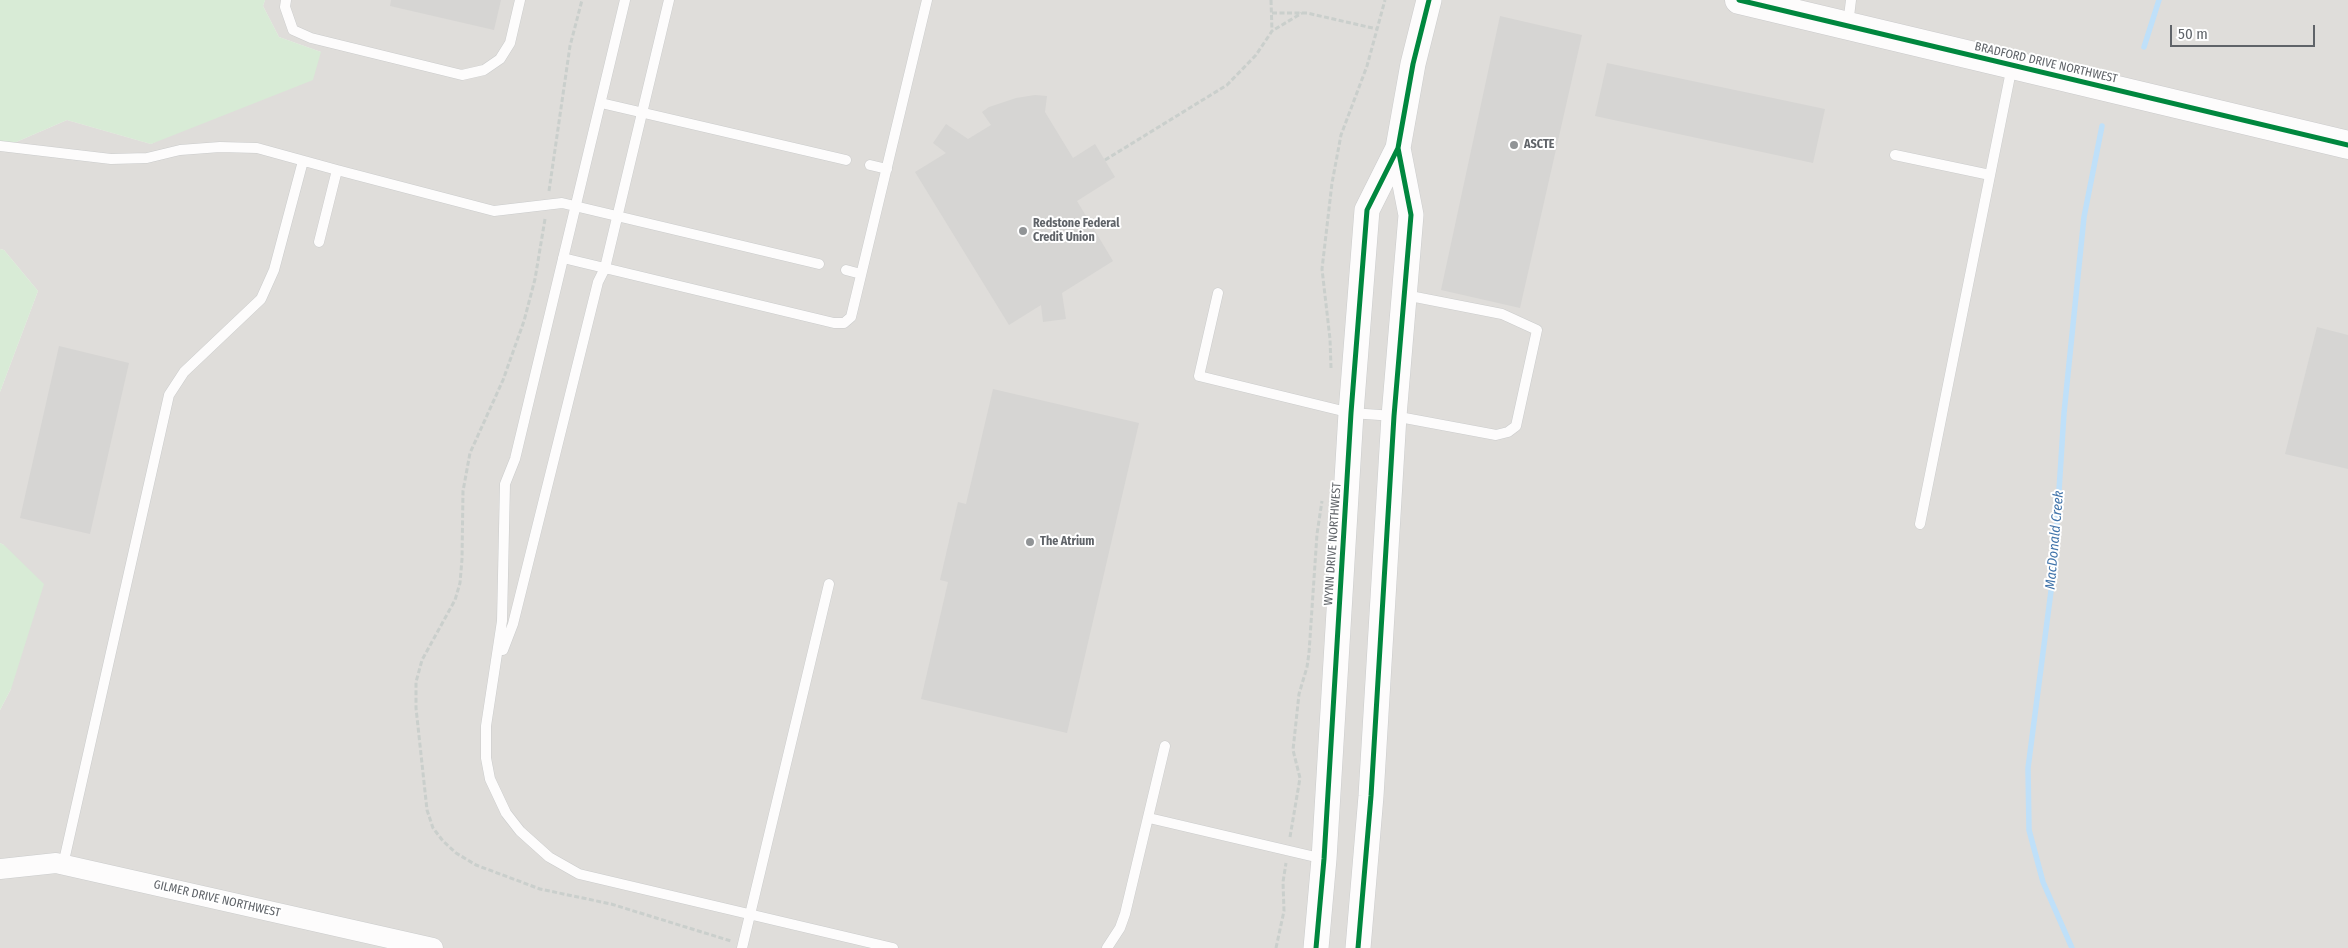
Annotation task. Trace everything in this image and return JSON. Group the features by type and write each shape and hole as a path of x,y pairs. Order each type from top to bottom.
{"main road":[{"name":"BRADFORD DRIVE NORTHWEST","path":"1739,0 1850,13 2012,65 2348,145"}],"street":[{"name":"WYNN DRIVE NORTHWEST","path":"1316,948 1324,859 1351,412 1367,210 1398,148 1413,64 1429,0"},
{"name":"WYNN DRIVE NORTHWEST","path":"1358,948 1371,796 1394,416 1411,215 1398,148"},
{"name":"GILMER DRIVE NORTHWEST","path":"0,869 56,863 433,948"}],"lane":[{"path":"286,0 284,7 293,30 311,38 462,75 484,70 500,59 510,43 520,0"},
{"path":"625,0 515,459 505,484 502,621 486,719 486,758 490,779 498,798 520,831 549,857 579,874 893,948"},
{"path":"496,667 513,624 598,282 605,268 669,0"},
{"path":"563,258 834,323 844,323 851,317 927,0"},
{"path":"1920,524 2012,65"},
{"path":"600,103 846,160"},
{"path":"0,146 111,159 147,158 180,150 220,147 257,148 494,211 506,211 548,204 576,206 818,264"},
{"path":"1895,155 1990,175"},
{"path":"63,865 169,395 184,372 261,299 274,270 303,161"},
{"path":"870,165 886,169"},
{"path":"319,242 337,170"},
{"path":"846,270 861,274"},
{"path":"1218,293 1199,376 1351,412 1394,416 1496,435 1508,432 1516,426 1537,330 1502,314 1404,294"},
{"path":"742,948 829,584"},
{"path":"1107,948 1120,928 1125,914 1165,746"},
{"path":"1148,818 1324,859"}],"path":[{"path":"1272,0 1272,31"},
{"path":"1327,407 1331,353 1322,286 1323,248 1341,135 1367,66 1385,0"},
{"path":"1272,14 1302,13 1324,16 1377,29"},
{"path":"1105,160 1227,85 1256,54 1272,31 1302,13"},
{"path":"1276,948 1284,910 1283,882 1300,778 1293,750 1299,694 1308,667 1317,534 1323,497"}],"shaded area":[{"path":"265,0 2348,0 2348,948 0,948 0,710 11,689 4,545 0,543 0,392 38,291 4,250 0,249 0,149 67,120 151,144 321,52 279,37 263,6"}],"green space":[{"path":"0,0 265,0 263,6 279,37 321,52 313,80 151,144 67,120 0,149"},
{"path":"0,249 4,250 38,291 0,392"},
{"path":"0,543 44,584 11,689 0,710"}],"building":[{"path":"391,0 501,0 494,30 390,6"},
{"name":"ASCTE","path":"1500,16 1582,35 1520,308 1441,290"},
{"path":"1607,63 1825,109 1813,163 1595,116"},
{"name":"Redstone Federal Credit Union","path":"1035,95 1047,96 1045,112 1073,158 1095,144 1115,177 1077,201 1113,261 1062,293 1066,319 1043,322 1041,305 1009,325 915,172 946,153 933,143 946,124 968,139 991,125 982,112 989,107 1016,98"},
{"path":"2317,327 2348,335 2348,469 2285,454"},
{"path":"59,346 129,363 90,534 20,518"},
{"name":"The Atrium","path":"993,389 1139,423 1067,733 921,699 948,582 940,580 958,502 966,504"}],"waterway":[{"name":"MacDonald Creek","path":"2144,47 2159,0"},
{"name":"MacDonald Creek","path":"2072,948 2043,882 2029,830 2028,768 2054,568 2064,413 2084,217 2102,126"}],"cycle path":[{"path":"1316,948 1324,859 1351,413 1367,210 1398,148 1413,64 1429,0"},
{"path":"1739,0 2348,145"},
{"path":"1358,948 1371,796 1394,416 1411,215 1398,148"}],"place":[{"name":"ASCTE","path":"1514,145"},
{"name":"Redstone Federal Credit Union","path":"1023,231"},
{"name":"The Atrium","path":"1030,542"}]}
